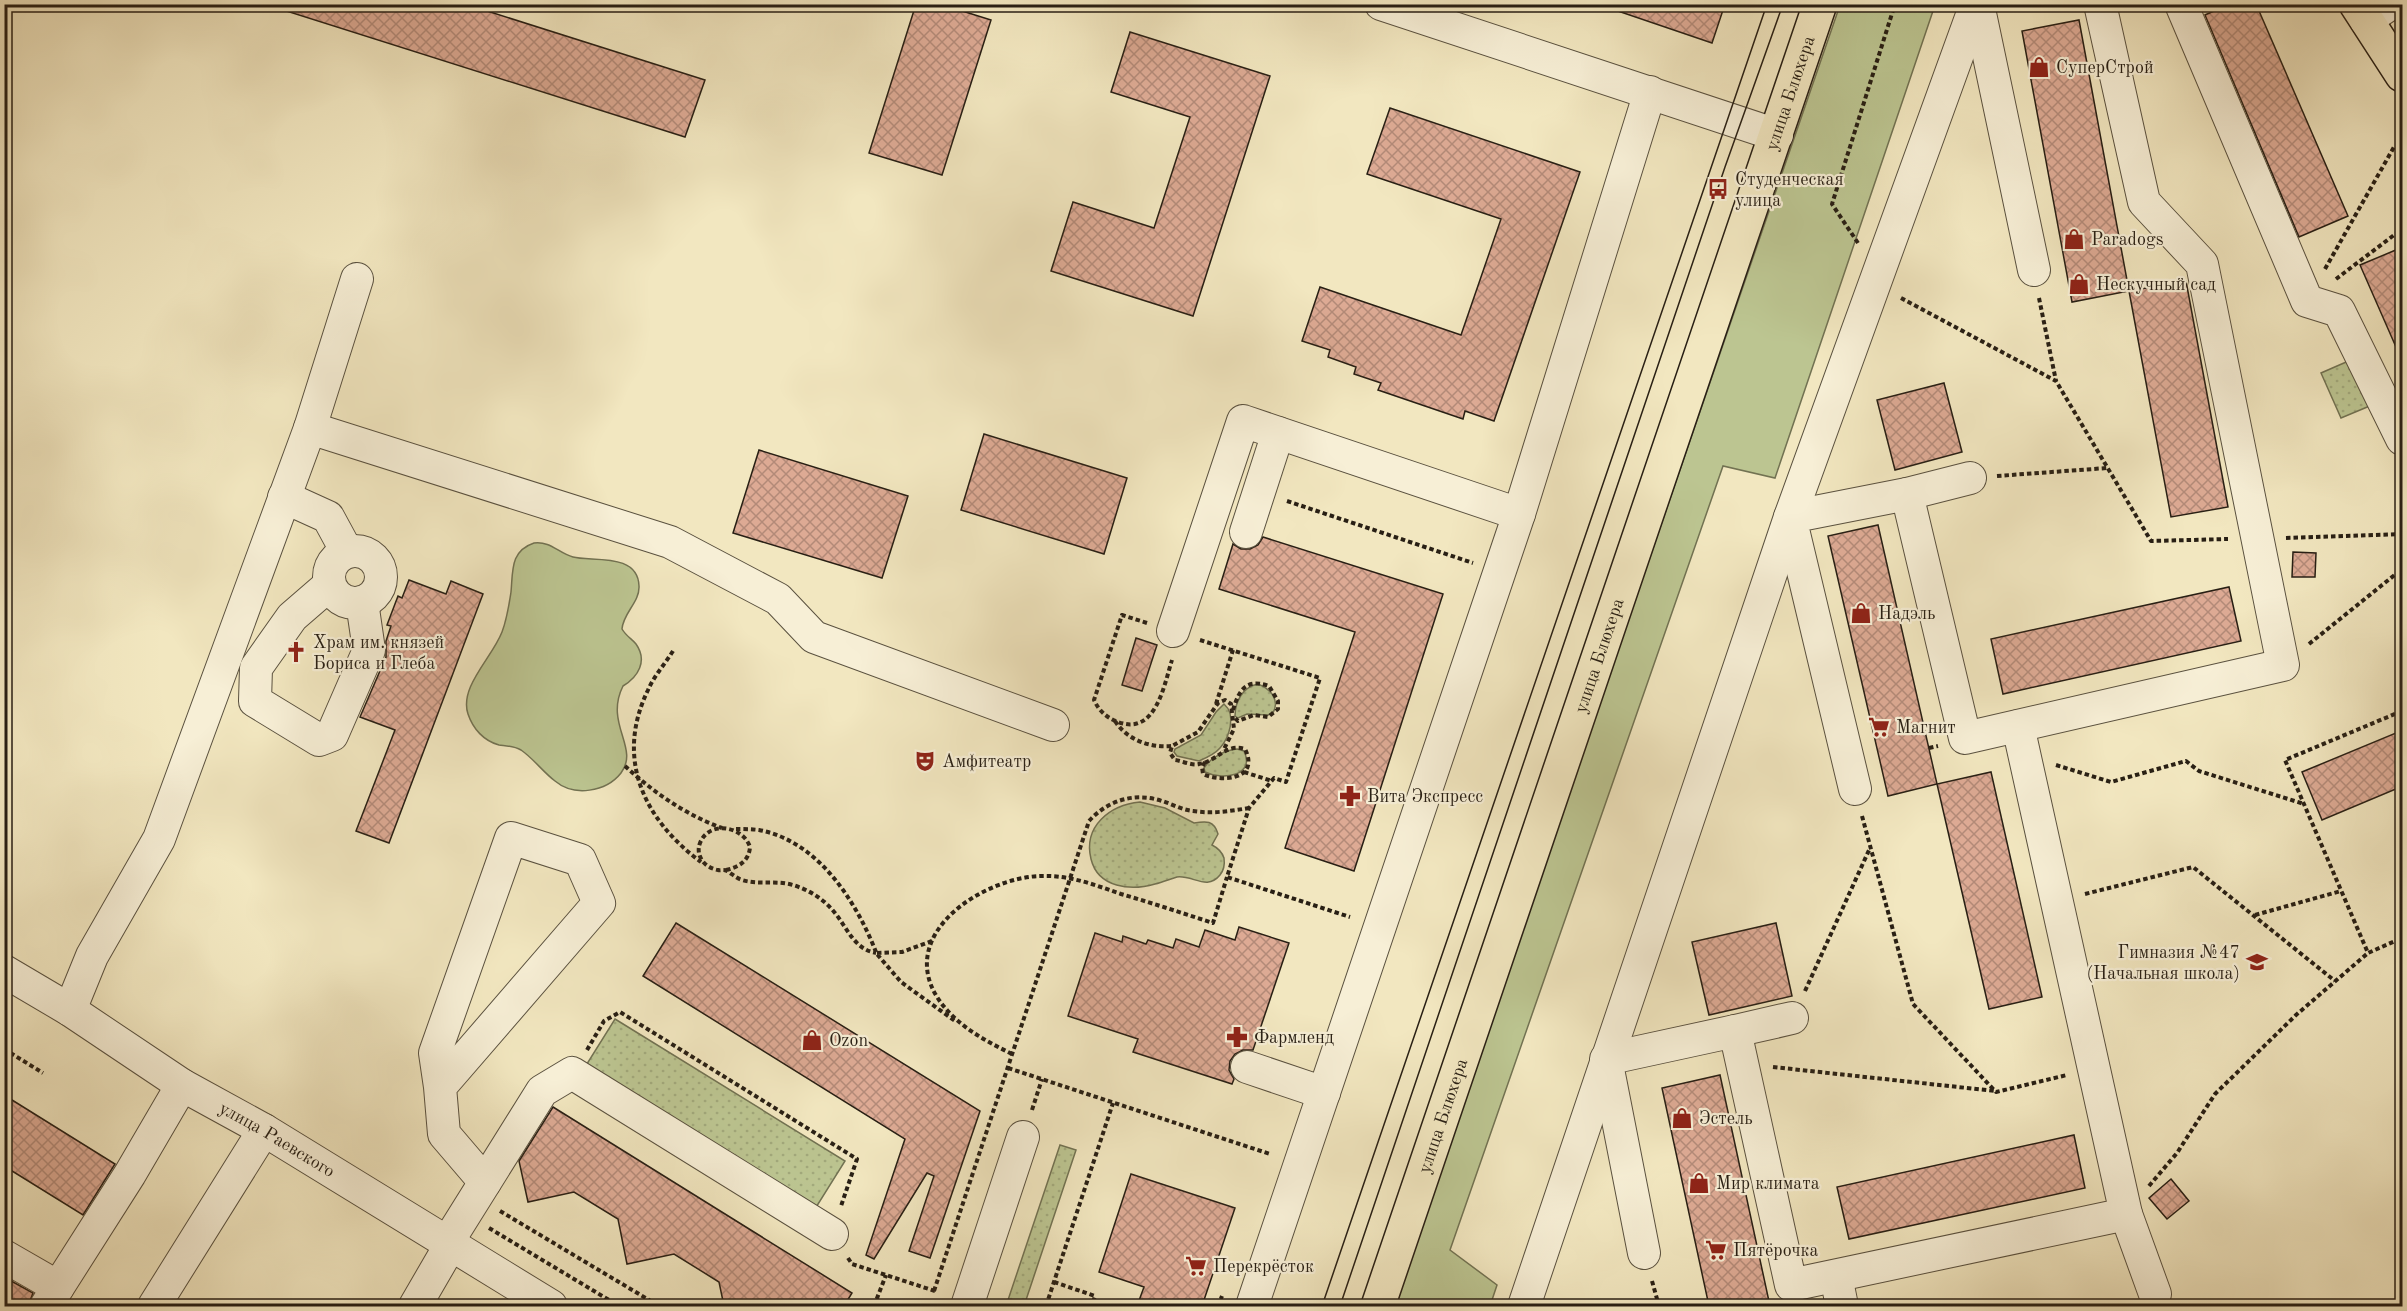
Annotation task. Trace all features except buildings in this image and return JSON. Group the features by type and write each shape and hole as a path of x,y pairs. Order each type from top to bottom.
{"main road":[{"name":"улица Блюхера","path":"1378,1306 1820,4"},
{"path":"2371,10 2403,75"}],"street":[{"path":"1381,4 1777,135"},
{"path":"1977,4 2034,270"},
{"path":"1524,1306 1790,517 1977,4"},
{"path":"1907,494 1965,738 2021,740 2283,665 2202,264 2144,202 2100,4"},
{"path":"2181,4 2307,301 2339,311 2403,439"},
{"path":"1252,1306 1519,514 1650,92"},
{"path":"70,1010 92,956 159,839 310,428 357,279"},
{"path":"1177,632 1244,422 1519,514"},
{"path":"310,428 670,542 778,599 813,637 1053,725"},
{"path":"1246,532 1278,433"},
{"path":"1790,517 1907,494 1970,478"},
{"path":"284,497 328,517 347,552"},
{"path":"1790,517 1855,789"},
{"path":"358,551 368,554 380,569 381,580 378,590 372,598 362,603 352,604 342,600 334,594 329,585 328,574 332,565 338,557 347,552 358,551"},
{"path":"329,585 292,617 256,668 255,701 319,740 332,735 369,650 362,603"},
{"path":"2021,740 2092,1069 2126,1214 2155,1294"},
{"path":"440,1087 599,903 580,860 511,838 435,1053 444,1134 476,1198"},
{"name":"улица Раевского","path":"4,971 70,1010 182,1085 264,1130 447,1243 537,1303"},
{"path":"1606,1059 1792,1018"},
{"path":"1734,1031 1793,1296 1836,1276 2126,1214"},
{"path":"1606,1059 1644,1253"},
{"path":"1247,1067 1324,1093"},
{"path":"414,1306 444,1256 447,1243 542,1091 572,1073 832,1234"},
{"path":"4,1256 52,1297 136,1164 182,1085"},
{"path":"154,1306 264,1130"},
{"path":"967,1304 1023,1137"},
{"path":"1836,1276 1842,1306"}],"path":[{"path":"1832,204 1895,4"},
{"path":"2307,301 2394,147"},
{"path":"2307,301 2403,229"},
{"path":"1893,294 2056,381"},
{"path":"2040,306 2056,381 2151,541 2403,534"},
{"path":"1970,478 2107,468"},
{"path":"1259,491 1499,572"},
{"path":"2283,665 2403,569"},
{"path":"961,1025 946,1010 936,995 930,981 928,958 941,926 961,904 993,885 1015,879 1041,876 1071,878 1212,923 1249,808 1274,778 1286,782 1320,678 1177,632 1122,615 1094,700 1101,712 1114,720 1134,724 1144,720 1154,710 1177,632"},
{"path":"1214,710 1233,650"},
{"path":"673,651 648,689 636,724 633,755 637,778 649,807 663,827 678,843 704,864 718,870 741,865 749,854 750,847 744,835 730,829"},
{"path":"1233,711 1237,698 1249,684 1258,682 1269,686 1278,701 1278,709 1268,717 1254,716 1238,721 1234,718"},
{"path":"1114,720 1133,739 1149,744 1172,746 1198,732 1218,703 1225,700 1231,704 1234,729 1223,751"},
{"path":"2368,953 2285,760 2403,711"},
{"path":"2021,740 2111,782 2186,761 2199,771 2304,804"},
{"path":"1172,746 1170,753 1175,760 1199,765 1204,762 1223,751 1237,747 1245,749 1249,757 1247,769 1230,780 1212,778 1203,774 1204,762"},
{"path":"625,766 637,778 680,808 722,828 759,830 785,839 807,852 842,888 864,925 876,953 901,982 983,1040 1012,1054"},
{"path":"1244,772 1272,781"},
{"path":"1855,789 1913,1004 1996,1092"},
{"path":"934,1291 1089,821 1104,808 1122,799 1147,797 1193,811 1221,812 1249,808"},
{"path":"704,864 698,852 699,845 707,834 722,828"},
{"path":"1792,1018 1870,848"},
{"path":"2055,901 2193,867 2335,981"},
{"path":"726,870 742,880 780,883 811,893 834,911 857,944 865,950 876,953 902,952 933,941"},
{"path":"1227,878 1350,916"},
{"path":"2254,915 2341,891"},
{"path":"2126,1214 2177,1153 2215,1094 2296,1015 2368,953 2401,939 2403,952"},
{"path":"572,1073 604,1021 620,1012 857,1159 832,1234 852,1264 967,1304"},
{"path":"4,1049 43,1073"},
{"path":"1742,1063 1996,1092 2092,1069"},
{"path":"1008,1068 1270,1154"},
{"path":"1046,1306 1113,1103"},
{"path":"476,1198 619,1306"},
{"path":"476,1198 659,1306"},
{"path":"874,1306 886,1275"},
{"path":"1054,1282 1095,1296 1092,1306"}],"green space":[{"path":"1840,5 1935,5 1775,478 1723,466 1450,1250 1497,1285 1490,1306 1392,1306"},
{"path":"2353,359 2372,405 2341,418 2321,373"},
{"path":"534,543 550,545 573,557 622,563 637,575 639,592 625,618 622,629 640,650 641,662 637,673 623,686 617,712 627,754 626,764 615,779 599,788 580,791 563,786 521,750 499,745 484,737 473,725 468,714 466,704 472,683 504,627 514,563 521,551"},
{"path":"1258,684 1267,689 1275,699 1273,713 1268,715 1247,714 1238,718 1235,716 1235,710 1238,700 1244,691"},
{"path":"1224,704 1231,720 1229,733 1220,748 1199,761 1177,756 1175,749 1201,735"},
{"path":"1237,749 1244,751 1246,760 1241,771 1228,776 1205,772 1204,768 1207,764 1218,755"},
{"path":"1140,802 1165,808 1194,823 1212,824 1218,834 1212,845 1220,850 1224,858 1224,867 1220,875 1210,882 1177,877 1136,887 1117,885 1101,876 1091,859 1091,837 1095,827 1109,813"},
{"path":"615,1019 845,1161 815,1209 585,1067"},
{"path":"1060,1145 1076,1150 1024,1306 1006,1306"}],"tram line":[{"path":"1322,1306 1767,4"},
{"path":"1340,1306 1725,167 1783,4"}],"place":[{"name":"СуперСтрой","path":"2039,67"},
{"name":"Студенческая улица","path":"1718,189"},
{"name":"Paradogs","path":"2074,239"},
{"name":"Нескучный сад","path":"2079,284"},
{"name":"Надэль","path":"1861,613"},
{"name":"Храм им. князей Бориса и Глеба","path":"296,652"},
{"name":"Магнит","path":"1879,727"},
{"name":"Амфитеатр","path":"925,761"},
{"name":"Вита Экспресс","path":"1350,796"},
{"name":"Гимназия №47 (Начальная школа)","path":"2257,962"},
{"name":"Фармленд","path":"1237,1037"},
{"name":"Ozon","path":"812,1040"},
{"name":"Эстель","path":"1682,1118"},
{"name":"Мир климата","path":"1699,1183"},
{"name":"Пятёрочка","path":"1716,1250"},
{"name":"Перекрёсток","path":"1196,1266"}]}
